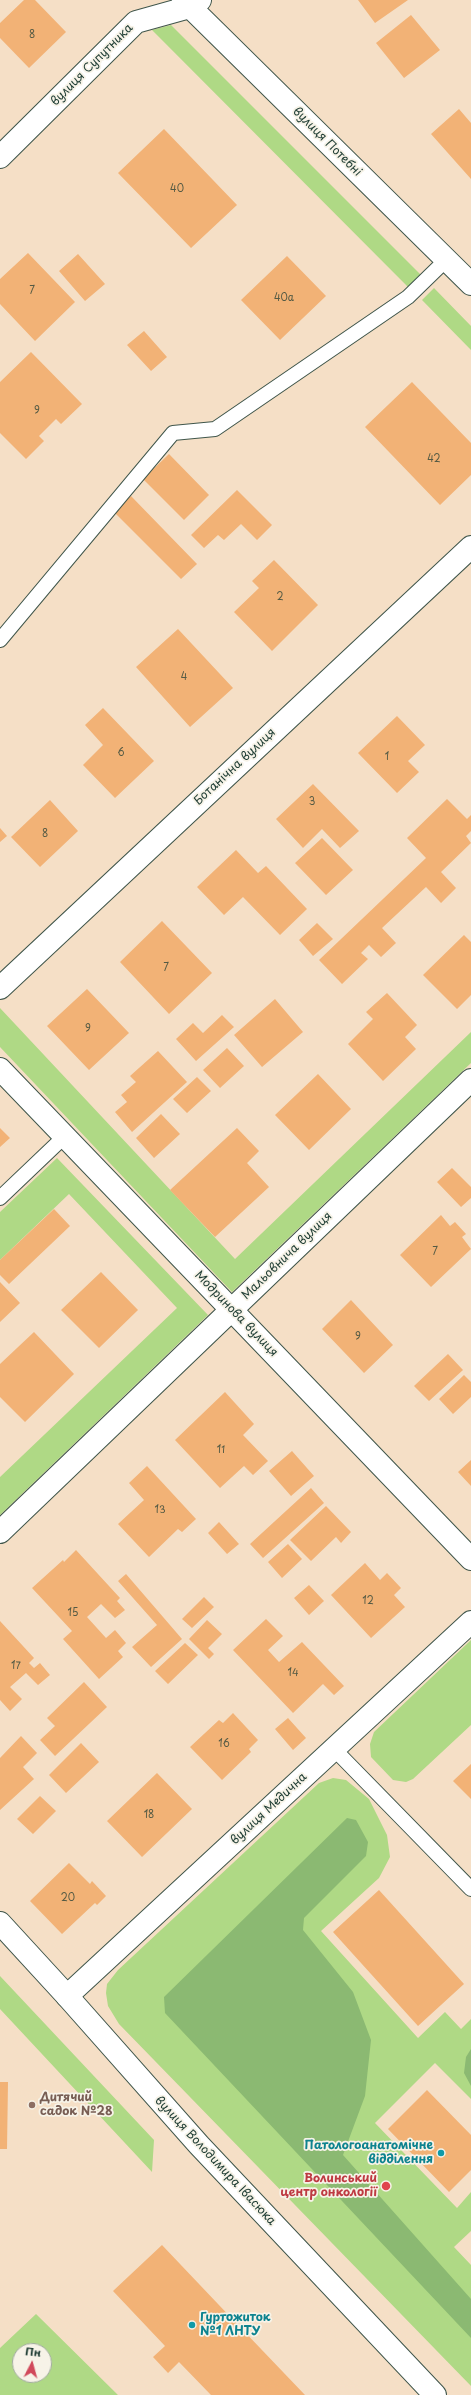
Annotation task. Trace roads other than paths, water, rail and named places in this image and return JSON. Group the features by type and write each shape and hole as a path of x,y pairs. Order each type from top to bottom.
{"street":[{"name":"вулиця Супутника","path":"0,158 136,22 191,2"},
{"name":"вулиця Потебні","path":"191,2 471,284"},
{"name":"Ботанічна вулиця","path":"0,988 471,547"},
{"name":"Модринова вулиця","path":"0,1069 471,1559"},
{"name":"Мальовнича вулиця","path":"0,1532 471,1080"},
{"name":"вулиця Медична","path":"67,1996 471,1622"},
{"name":"вулиця Володимира Івасюка","path":"0,1923 199,2145 435,2395"}],"lane":[{"path":"0,640 173,433 215,429 408,297 446,260"},
{"path":"0,1198 65,1136"},
{"path":"334,1749 471,1889"}],"place":[{"name":"Дитячий садок №28","path":"32,2105"},
{"name":"Патологоанатомічне відділення","path":"441,2153"},
{"name":"Волинський центр онкології","path":"386,2186"},
{"name":"Гуртожиток №1 ЛНТУ","path":"192,2325"}]}
